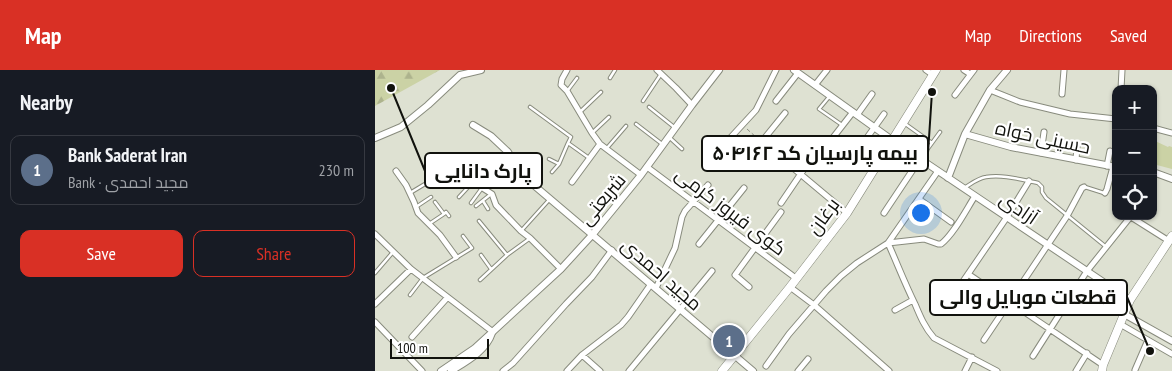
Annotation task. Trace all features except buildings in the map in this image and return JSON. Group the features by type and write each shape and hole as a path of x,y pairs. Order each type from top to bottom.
{"main road":[{"name":"برغان","path":"723,371 797,279 847,212 935,73"},
{"path":"1102,368 1130,300 1170,239"}],"street":[{"path":"375,138 401,127 461,75 481,70"},
{"path":"567,70 561,86 567,91 592,133 601,144 641,175"},
{"name":"شریعتی","path":"441,371 475,348 485,337 493,332 561,268 593,234 641,175 691,105 719,70"},
{"path":"720,149 755,110 776,70"},
{"path":"815,85 827,70"},
{"path":"926,70 935,73"},
{"path":"955,95 972,72 964,70"},
{"path":"949,178 965,134 990,90 1007,70"},
{"path":"1062,94 1064,70"},
{"path":"1121,85 1122,70"},
{"path":"659,71 691,105"},
{"path":"776,101 796,72"},
{"name":"آزادی","path":"796,72 892,140 1130,300"},
{"path":"990,90 1020,102 1070,114 1112,119"},
{"path":"827,144 842,125 855,114 872,94"},
{"path":"745,162 785,113"},
{"path":"861,146 884,114"},
{"name":"مجید احمدی","path":"473,125 491,136 508,152 523,176 753,371"},
{"path":"1157,129 1172,133"},
{"path":"1041,153 1044,132"},
{"name":"حسینی خواه","path":"965,134 1011,147 1112,167"},
{"path":"762,142 847,212"},
{"path":"572,182 601,144"},
{"path":"1076,160 1077,146"},
{"path":"781,203 819,147"},
{"path":"1105,193 1112,167 1110,151"},
{"path":"884,213 920,159"},
{"path":"457,165 473,182 492,194 496,205 561,268"},
{"name":"کوی فیروز کرمی","path":"647,167 797,279"},
{"path":"396,171 406,185 418,214 440,235 456,257"},
{"path":"766,366 789,334 826,291 857,263 888,243 938,171"},
{"path":"1157,173 1172,179"},
{"path":"951,298 1007,217 1029,181"},
{"path":"567,371 582,356 621,325 654,286 675,248 682,217 708,185"},
{"path":"984,340 1067,216 1084,187"},
{"path":"699,244 744,188"},
{"path":"888,243 924,239 941,244 945,241 975,196"},
{"path":"919,199 951,222"},
{"path":"749,287 735,275 781,212"},
{"path":"1033,356 1087,271 1128,220"},
{"path":"1138,220 1170,239"},
{"path":"376,237 411,269 493,332"},
{"path":"888,243 926,328 934,338 997,371"},
{"path":"503,371 513,363 592,277 612,250"},
{"path":"375,304 411,269"},
{"path":"629,371 712,271"},
{"path":"968,274 1087,354 1102,368"},
{"path":"790,287 814,305 889,371"},
{"path":"412,337 447,298"},
{"path":"895,310 913,300"},
{"path":"1120,324 1170,353 1172,342 1124,314"},
{"path":"375,322 422,371"},
{"name":"شریعتی","path":"451,371 479,352 489,342 493,332"},
{"path":"1135,370 1149,340"},
{"path":"1076,371 1087,354"},
{"path":"582,356 600,371"},
{"path":"965,371 972,358"},
{"path":"798,371 808,359"}],"lane":[{"path":"610,78 615,70"},
{"path":"643,101 659,71"},
{"path":"567,91 577,78"},
{"path":"580,112 601,92"},
{"path":"829,96 819,109 842,125"},
{"path":"530,107 571,137 559,164 552,172"},
{"path":"649,107 675,128"},
{"path":"592,133 609,117"},
{"path":"904,123 932,143"},
{"path":"636,124 663,145"},
{"path":"607,148 626,126"},
{"path":"920,159 940,132"},
{"path":"669,137 682,149"},
{"path":"568,142 589,158"},
{"path":"549,159 559,164"},
{"path":"451,176 457,165"},
{"path":"964,189 979,179 1000,176 1041,185 1044,196 1106,247"},
{"path":"459,197 473,182"},
{"path":"410,193 425,184"},
{"path":"471,203 483,187"},
{"path":"1084,187 1105,193"},
{"path":"477,206 492,194"},
{"path":"416,207 431,196"},
{"path":"521,231 550,199"},
{"path":"483,200 487,209"},
{"path":"435,202 443,214"},
{"path":"429,224 446,212 449,216"},
{"path":"479,222 507,255"},
{"path":"410,295 423,278 472,248 463,236"},
{"path":"480,280 507,255 530,238"},
{"path":"375,273 393,252"},
{"path":"481,255 491,269"},
{"path":"1100,280 1095,288 1120,304"}],"path":[{"path":"741,125 762,142"}],"green space":[{"path":"375,70 440,70 375,106"},
{"path":"1157,142 1172,147 1172,169 1157,165"}],"place":[{"name":"پارک دانایی","path":"391,88"},
{"name":"بیمه پارسیان کد ۵۰۴۱۶۲","path":"932,92"},
{"name":"Bank Saderat Iran","path":"729,341"},
{"name":"قطعات موبایل والی","path":"1150,351"}]}
